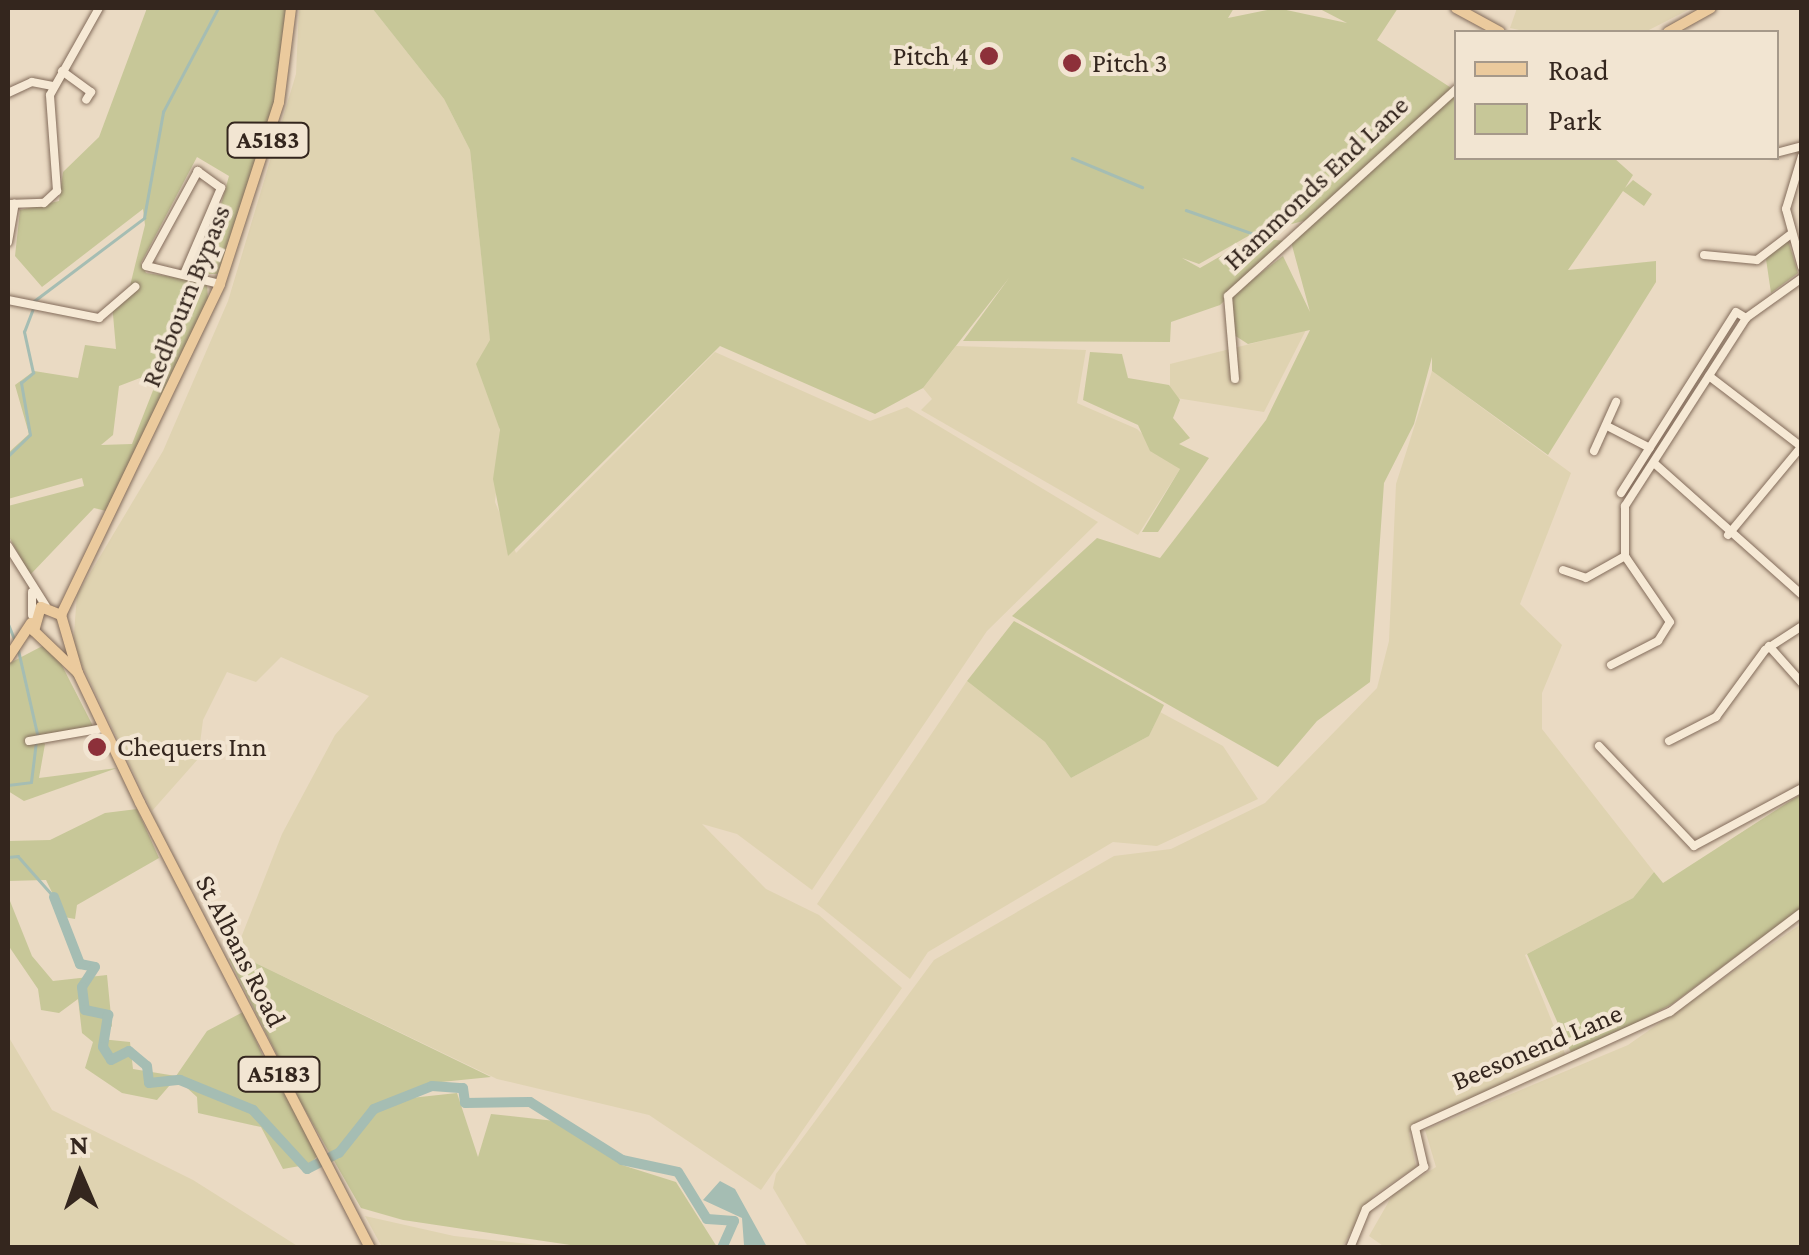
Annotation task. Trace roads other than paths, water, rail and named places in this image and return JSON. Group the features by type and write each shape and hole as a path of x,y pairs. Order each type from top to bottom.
{"main road":[{"name":"Redbourn Bypass","path":"32,619 70,583 132,480 220,284 279,102 291,8"},
{"path":"1456,8 1496,30"},
{"path":"1672,30 1712,8"},
{"name":"Redbourn Bypass","path":"62,619 70,583"},
{"path":"16,649 46,637 62,619 46,606"},
{"path":"16,649 32,619"},
{"name":"St Albans Road","path":"32,619 78,673"},
{"name":"St Albans Road","path":"62,619 78,673 104,728 319,1156 370,1248"}],"street":[{"path":"8,242 11,204 44,202 57,191 53,86 99,8"},
{"path":"62,71 91,92 86,100"},
{"path":"8,93 32,82 53,86"},
{"name":"Hammonds End Lane","path":"1235,379 1228,296 1454,91"},
{"path":"1802,156 1786,204 1802,267"},
{"path":"184,274 221,188 198,171 146,264 220,284"},
{"path":"1704,255 1756,260 1791,234"},
{"path":"1621,494 1709,376 1746,318 1802,278"},
{"path":"8,300 99,318 135,287"},
{"path":"1612,665 1658,641 1670,622 1625,556 1620,518 1736,312 1746,318"},
{"path":"1709,376 1801,447 1728,536"},
{"path":"1594,451 1616,402"},
{"path":"1608,426 1651,457 1728,536 1802,595"},
{"path":"8,546 32,592 46,606"},
{"path":"1564,570 1586,578 1625,556"},
{"path":"32,592 32,619"},
{"path":"1670,740 1725,708 1769,646 1802,626"},
{"path":"1769,646 1802,683"},
{"path":"29,741 104,728"},
{"path":"1599,746 1694,846 1802,788"},
{"name":"Beesonend Lane","path":"1350,1248 1366,1210 1424,1167 1416,1128 1670,1012 1802,912"}],"waterway":[{"path":"34,301 144,218 163,112 218,8"},
{"path":"1072,158 1142,187"},
{"path":"1186,210 1254,234"},
{"path":"8,456 30,435 21,383 33,373 24,332 33,309"},
{"path":"8,623 15,640"},
{"path":"18,648 38,736"},
{"path":"8,785 31,782 36,744"},
{"path":"8,857 18,856 54,897"},
{"path":"54,897 80,964 95,967 82,987 85,1010 108,1015 103,1047 111,1060 129,1051 147,1066 149,1083 180,1080 253,1110 307,1169 339,1153 374,1109 432,1086 463,1088 465,1103 530,1102 622,1160 678,1172 707,1219 734,1221 722,1248"}],"place":[{"name":"Pitch 4","path":"989,56"},
{"name":"Pitch 3","path":"1072,63"},
{"name":"Chequers Inn","path":"97,747"}]}
